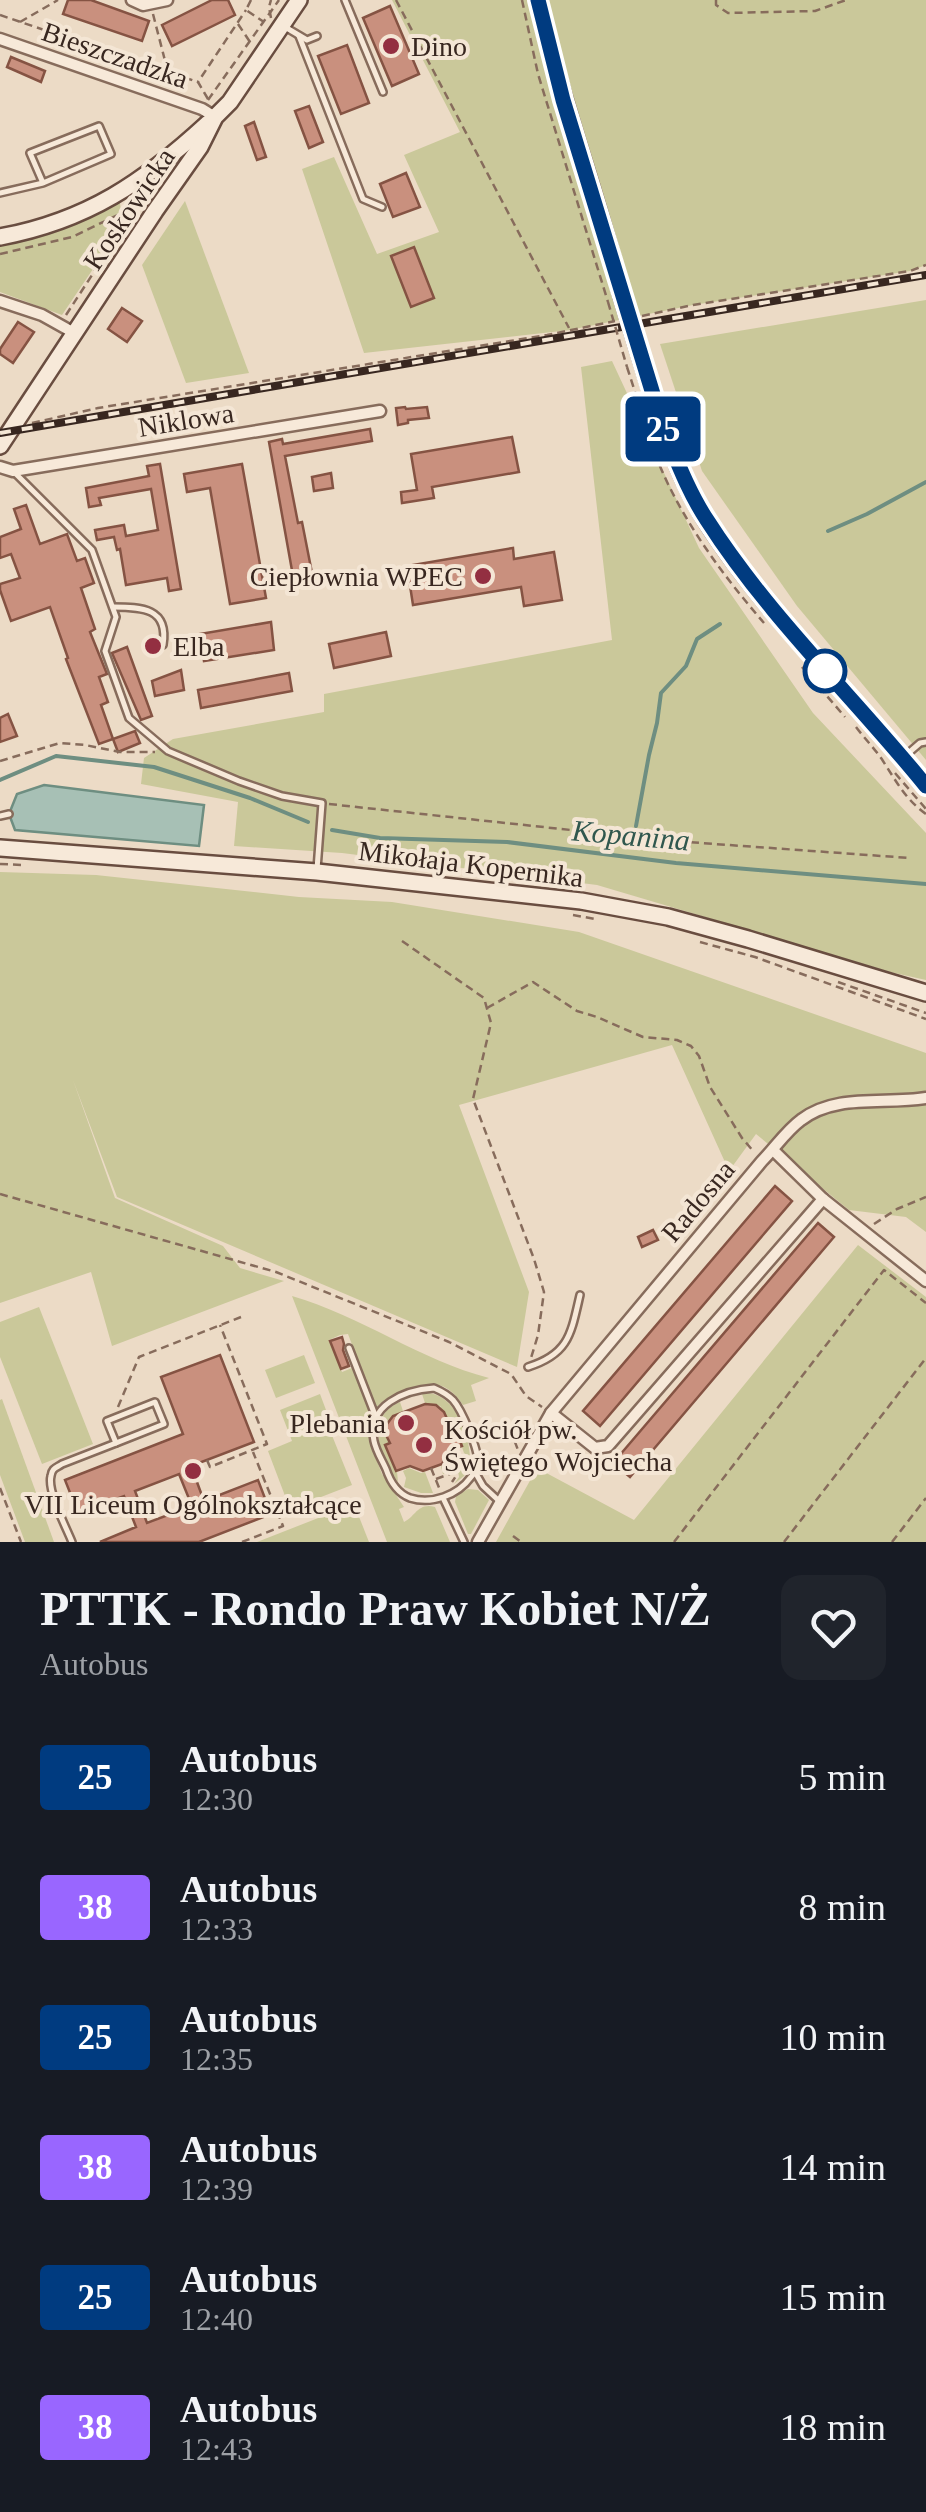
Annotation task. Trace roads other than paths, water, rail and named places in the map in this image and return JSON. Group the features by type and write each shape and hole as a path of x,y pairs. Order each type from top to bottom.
{"street":[{"path":"132,0 143,4 167,0"},
{"name":"Koskowicka","path":"0,446 70,330 200,147 208,108 230,102 299,0"},
{"path":"538,0 563,100 613,258 615,299 636,366 705,518 760,594 926,786"},
{"name":"Bieszczadzka","path":"0,39 174,100 208,108"},
{"path":"0,237 70,217 120,193 144,178 208,108"},
{"path":"144,178 155,211"},
{"path":"0,301 42,315 70,330"},
{"name":"Niklowa","path":"0,467 13,471 380,412"},
{"name":"Mikołaja Kopernika","path":"0,848 317,872 581,901 668,917 926,993"},
{"name":"Radosna","path":"478,1542 550,1413 796,1123 838,1104 926,1098"},
{"path":"773,1150 823,1199 926,1280"},
{"path":"550,1413 594,1448 608,1446 823,1199"}],"lane":[{"path":"345,0 383,92"},
{"path":"282,26 308,40 317,36"},
{"path":"299,36 362,199 382,207"},
{"path":"0,193 43,183 111,154 99,126 30,154 43,183"},
{"path":"13,471 92,550 116,617 104,651 128,718 168,752 268,791 322,803 317,872"},
{"path":"112,606 139,606 157,615 165,631 163,645"},
{"path":"902,758 920,742 926,742"},
{"path":"0,816 10,814"},
{"path":"528,1367 546,1361 569,1339 580,1295"},
{"path":"350,1348 376,1418"},
{"path":"418,1389 444,1392 456,1403 476,1448 475,1472 468,1482 443,1498 410,1498 390,1481 374,1443 376,1418 389,1401 418,1389"},
{"path":"72,1542 51,1488 54,1469 164,1424 155,1402 108,1420 116,1443"},
{"path":"475,1472 499,1501"},
{"path":"443,1498 464,1542"}],"waterway":[{"path":"828,531 926,482"},
{"path":"636,826 661,693 686,666 697,639 720,624"},
{"name":"Kopanina","path":"0,780 56,756 154,767 250,798 308,822"},
{"name":"Kopanina","path":"332,830 380,838 507,842 676,863 926,884"}],"railway":[{"path":"0,433 926,275"}],"place":[{"name":"Dino","path":"391,46"},
{"name":"Ciepłownia WPEC","path":"483,576"},
{"name":"Elba","path":"153,646"},
{"name":"Plebania","path":"406,1423"},
{"name":"Kościół pw. Świętego Wojciecha","path":"424,1445"},
{"name":"VII Liceum Ogólnokształcące","path":"193,1471"}]}
